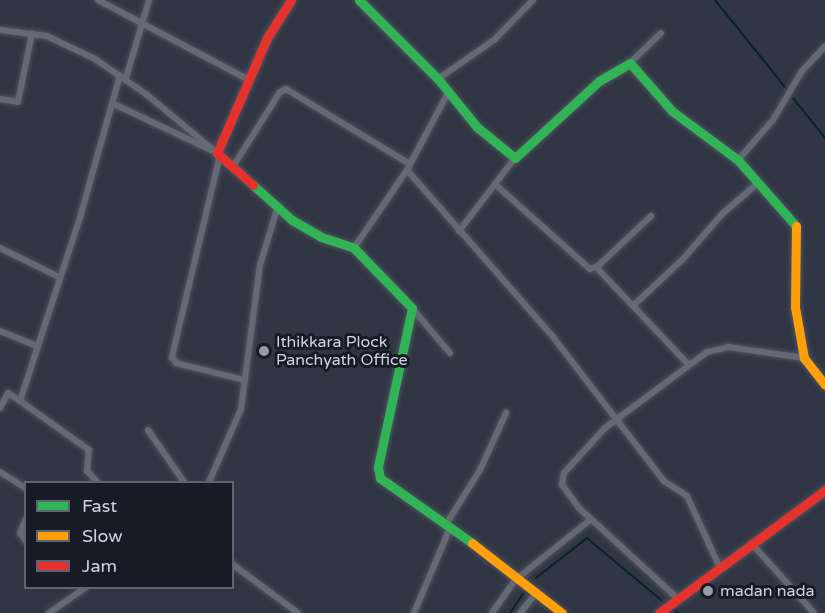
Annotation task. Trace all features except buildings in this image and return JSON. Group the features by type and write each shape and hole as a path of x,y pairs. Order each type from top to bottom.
{"street":[{"path":"98,0 141,25 249,80"},
{"path":"20,401 112,102 123,77 149,0"},
{"path":"244,380 176,363 172,357 219,154 267,38 291,0"},
{"path":"359,0 438,79 477,127 515,158"},
{"path":"438,79 494,40 533,0"},
{"path":"0,30 32,33 57,40 123,77 234,165 292,220 321,237 354,248 412,308 450,353"},
{"path":"0,99 18,102 32,33"},
{"path":"459,231 515,158 599,81 630,63 661,33"},
{"path":"738,160 773,120 802,71 825,46"},
{"path":"630,63 672,111 738,160 798,228 795,307 804,358 825,386"},
{"path":"234,165 280,92 286,89 410,164"},
{"path":"354,248 410,164 448,93"},
{"path":"112,102 219,154"},
{"path":"406,170 620,420 664,482 687,496 719,566"},
{"path":"634,305 683,259 717,219 758,183"},
{"path":"496,185 584,265 596,267 688,364"},
{"path":"210,481 239,418 260,265 278,206"},
{"path":"596,267 651,216"},
{"path":"0,248 59,277"},
{"path":"412,308 377,473 384,484 518,577 562,613"},
{"path":"0,331 37,346"},
{"path":"676,597 590,520 566,491 562,479 588,444 688,364 707,352 728,347 804,358"},
{"path":"0,408 8,393 89,450 87,471 95,481"},
{"path":"414,613 447,528 480,470 506,412"},
{"path":"148,430 183,481"},
{"path":"0,472 24,487"},
{"path":"660,613 676,597 825,490"},
{"path":"492,613 518,577 590,520"},
{"path":"24,524 20,533 24,538"},
{"path":"751,543 814,613"},
{"path":"234,565 298,613"},
{"path":"49,613 81,589"},
{"path":"520,613 537,592"}],"waterway":[{"path":"715,0 785,87"},
{"path":"793,98 825,138"},
{"path":"536,578 587,538 661,600"},
{"path":"510,613 524,592"},
{"path":"673,609 678,613"}],"traffic: fast":[{"path":"359,0 438,79 477,127 515,158 599,81 630,63 672,111 738,160 796,226"},
{"path":"253,185 292,220 321,237 354,248 412,308 378,467 380,478 472,543"}],"traffic: slow":[{"path":"796,226 795,307 804,358 825,385"},
{"path":"472,543 562,613"}],"traffic: jam":[{"path":"253,185 217,153 267,38 291,0"},
{"path":"659,613 825,490"}],"place":[{"name":"Ithikkara Plock Panchyath Office","path":"264,351"},
{"name":"madan nada","path":"708,591"}]}
